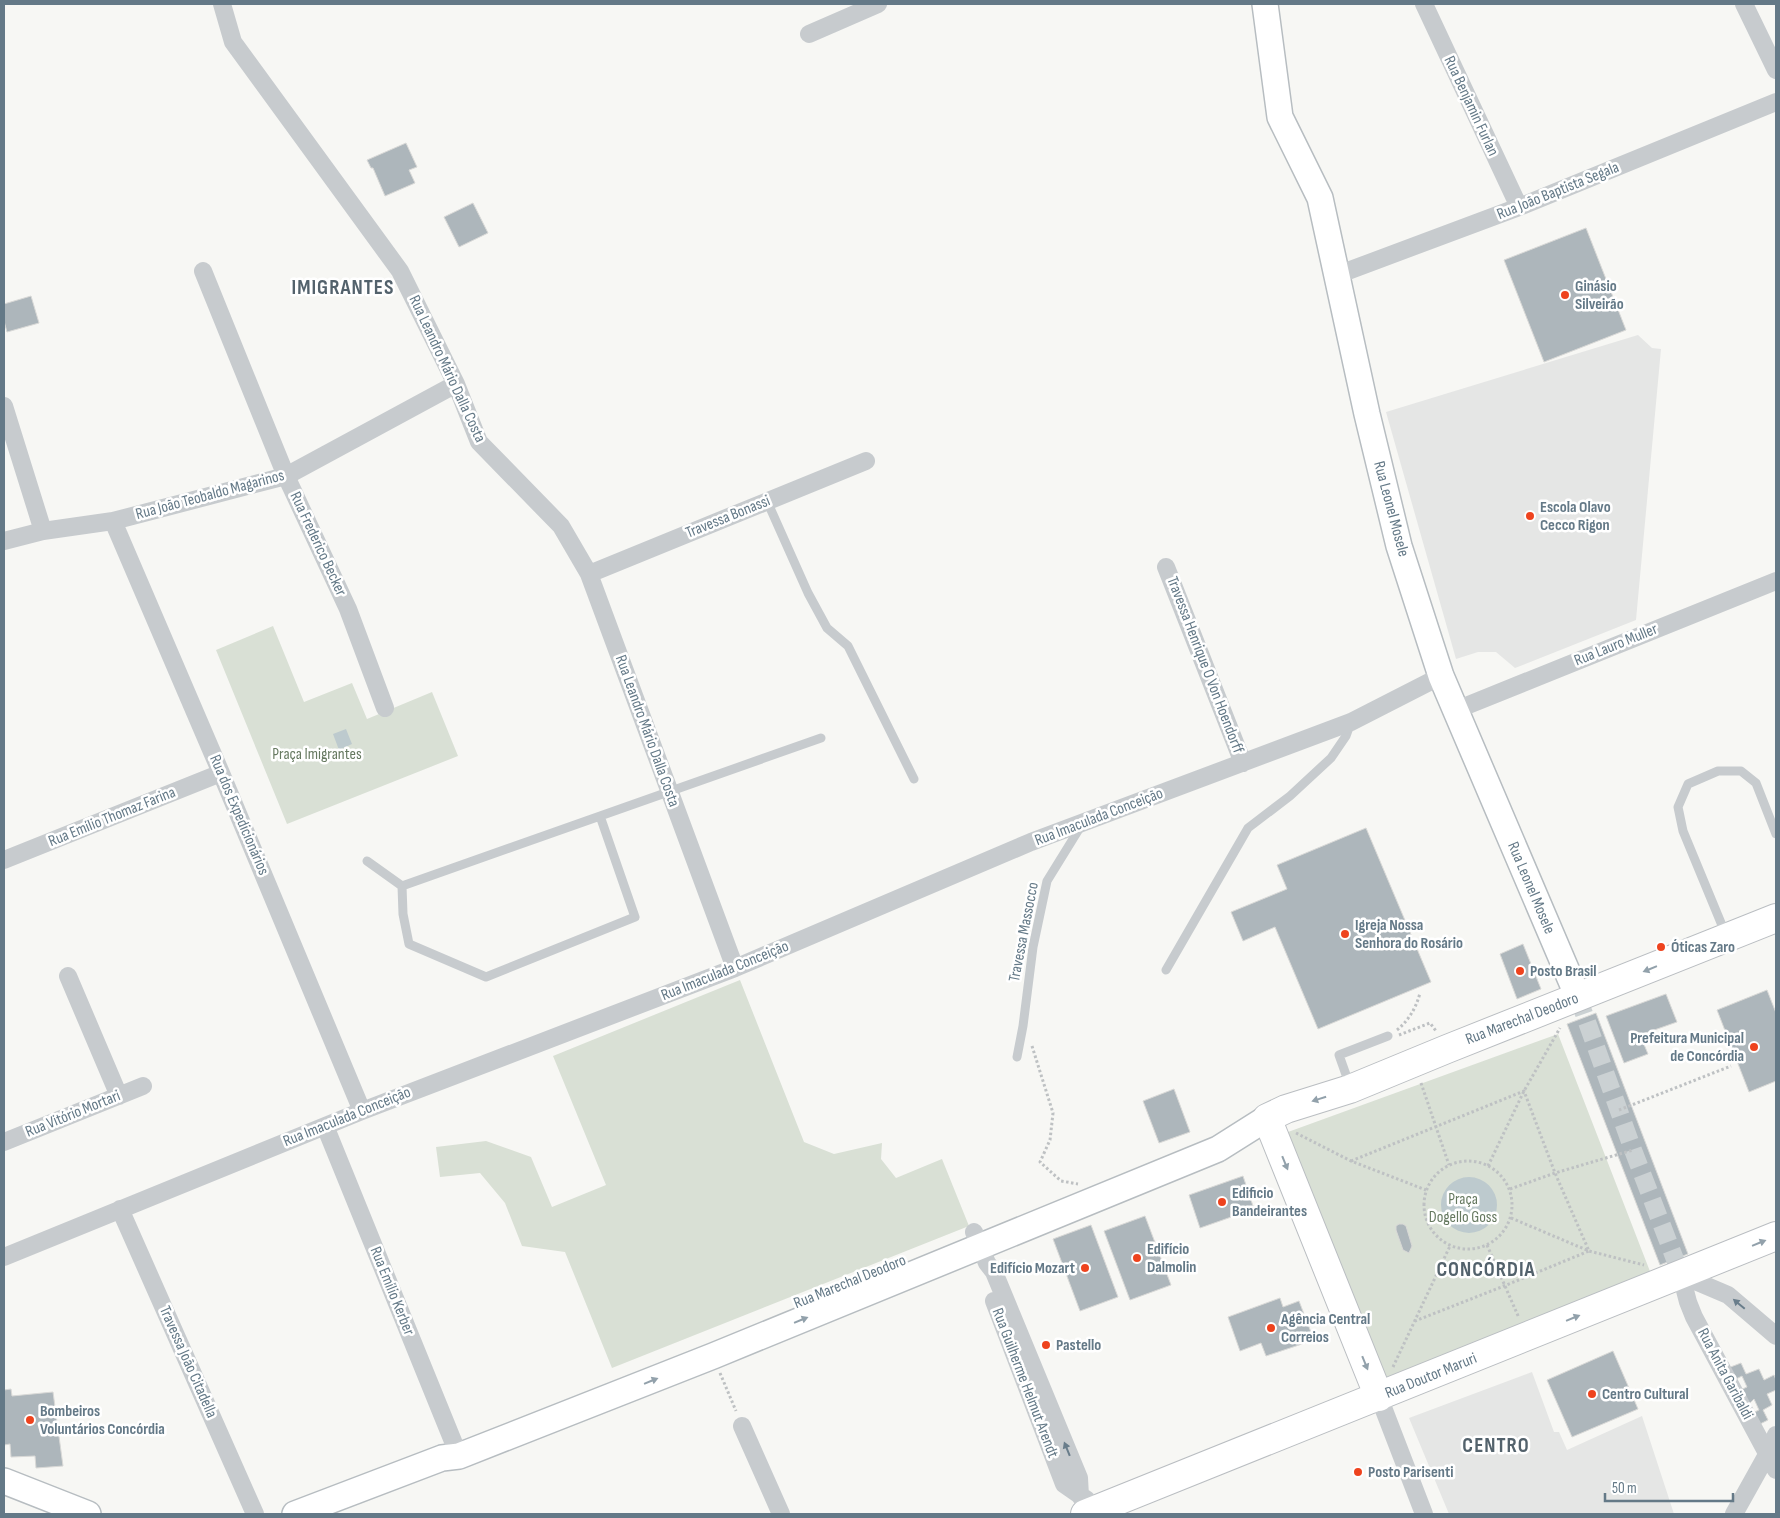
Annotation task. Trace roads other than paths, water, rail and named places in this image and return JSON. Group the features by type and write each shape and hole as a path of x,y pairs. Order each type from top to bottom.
{"main road":[{"name":"Rua Marechal Deodoro","path":"1267,1118 1286,1109 1350,1088 1414,1063 1776,918"},
{"path":"1267,1118 1379,1397"},
{"name":"Rua Doutor Maruri","path":"1092,1508 1379,1397 1776,1236"}],"street":[{"name":"Rua Leandro Mário Dalla Costa","path":"222,4 233,42 400,271 456,384 479,442 561,526 589,574 736,968"},
{"path":"810,34 878,4"},
{"name":"Rua Leonel Mosele","path":"1265,4 1280,117 1320,198 1367,414 1399,546 1442,676 1578,998"},
{"name":"Rua Benjamin Furlan","path":"1424,4 1518,207"},
{"path":"1744,4 1776,70"},
{"name":"Rua João Baptista Segala","path":"1337,275 1518,207 1776,102"},
{"name":"Rua Frederico Becker","path":"203,271 286,476 348,609 386,708"},
{"name":"Rua João Teobaldo Magarinos","path":"4,541 43,531 113,521 286,476 456,384"},
{"path":"4,406 43,531"},
{"name":"Travessa Bonassi","path":"589,574 866,461"},
{"name":"Rua dos Expedicionários","path":"113,521 221,773 362,1111"},
{"name":"Travessa Henrique O Von Hoendorff","path":"1166,567 1243,762"},
{"name":"Rua Lauro Muller","path":"1456,710 1776,581"},
{"name":"Rua Imaculada Conceição","path":"4,1257 324,1126 736,968 1031,842 1351,722 1442,676"},
{"name":"Rua Emílio Thomaz Farina","path":"4,860 221,773"},
{"path":"68,976 119,1096"},
{"name":"Rua Vitório Mortari","path":"4,1142 143,1086"},
{"name":"Rua Marechal Deodoro","path":"295,1514 981,1246 1086,1186 1212,1135 1267,1118"},
{"name":"Rua Marechal Deodoro","path":"451,1453 713,1356 1218,1149 1267,1118"},
{"name":"Rua Emílio Kerber","path":"324,1126 451,1453"},
{"name":"Travessa João Citadella","path":"120,1210 255,1514"},
{"name":"Rua Guilherme Helmut Arendt","path":"981,1246 994,1272 1092,1508"},
{"path":"1681,1274 1728,1295 1776,1336"},
{"name":"Rua Anita Garibaldi","path":"1681,1274 1694,1317 1772,1452 1776,1470"},
{"path":"1379,1397 1424,1514"},
{"path":"742,1426 781,1514"},
{"path":"1734,1514 1772,1452 1776,1435"},
{"path":"4,1481 88,1514"}],"lane":[{"path":"768,501 808,593 827,628 848,646 914,779"},
{"path":"1166,970 1248,828 1290,796 1331,758 1346,736 1351,722"},
{"path":"402,886 821,738"},
{"path":"1727,938 1683,831 1678,807 1688,784 1718,770 1741,771 1756,782 1776,834"},
{"path":"402,886 403,914 409,944 486,977 635,917 600,816"},
{"name":"Travessa Massocco","path":"1017,1057 1033,947 1047,881 1084,822"},
{"path":"367,861 402,886"},
{"path":"1350,1088 1339,1055 1388,1036"}],"tunnel":[{"path":"1578,997 1633,1150 1681,1275"}],"place":[{"name":"Ginásio Silveirão","path":"1565,295"},
{"name":"Escola Olavo Cecco Rigon","path":"1530,516"},
{"name":"Igreja Nossa Senhora do Rosário","path":"1345,934"},
{"name":"Óticas Zaro","path":"1661,947"},
{"name":"Posto Brasil","path":"1520,971"},
{"name":"Prefeitura Municipal de Concórdia","path":"1754,1047"},
{"name":"Edificio Bandeirantes","path":"1222,1202"},
{"name":"Edifício Dalmolin","path":"1137,1258"},
{"name":"Edifício Mozart","path":"1085,1268"},
{"name":"Agência Central Correios","path":"1271,1328"},
{"name":"Pastello","path":"1046,1345"},
{"name":"Centro Cultural","path":"1592,1394"},
{"name":"Bombeiros Voluntários Concórdia","path":"30,1420"},
{"name":"Posto Parisenti","path":"1358,1472"}],"district":[{"name":"IMIGRANTES","path":"343,287"},
{"name":"CONCÓRDIA","path":"1486,1269"},
{"name":"CENTRO","path":"1496,1445"}],"park label":[{"name":"Praça Imigrantes","path":"317,754"},
{"name":"Praça Dogello Goss","path":"1463,1208"}]}
